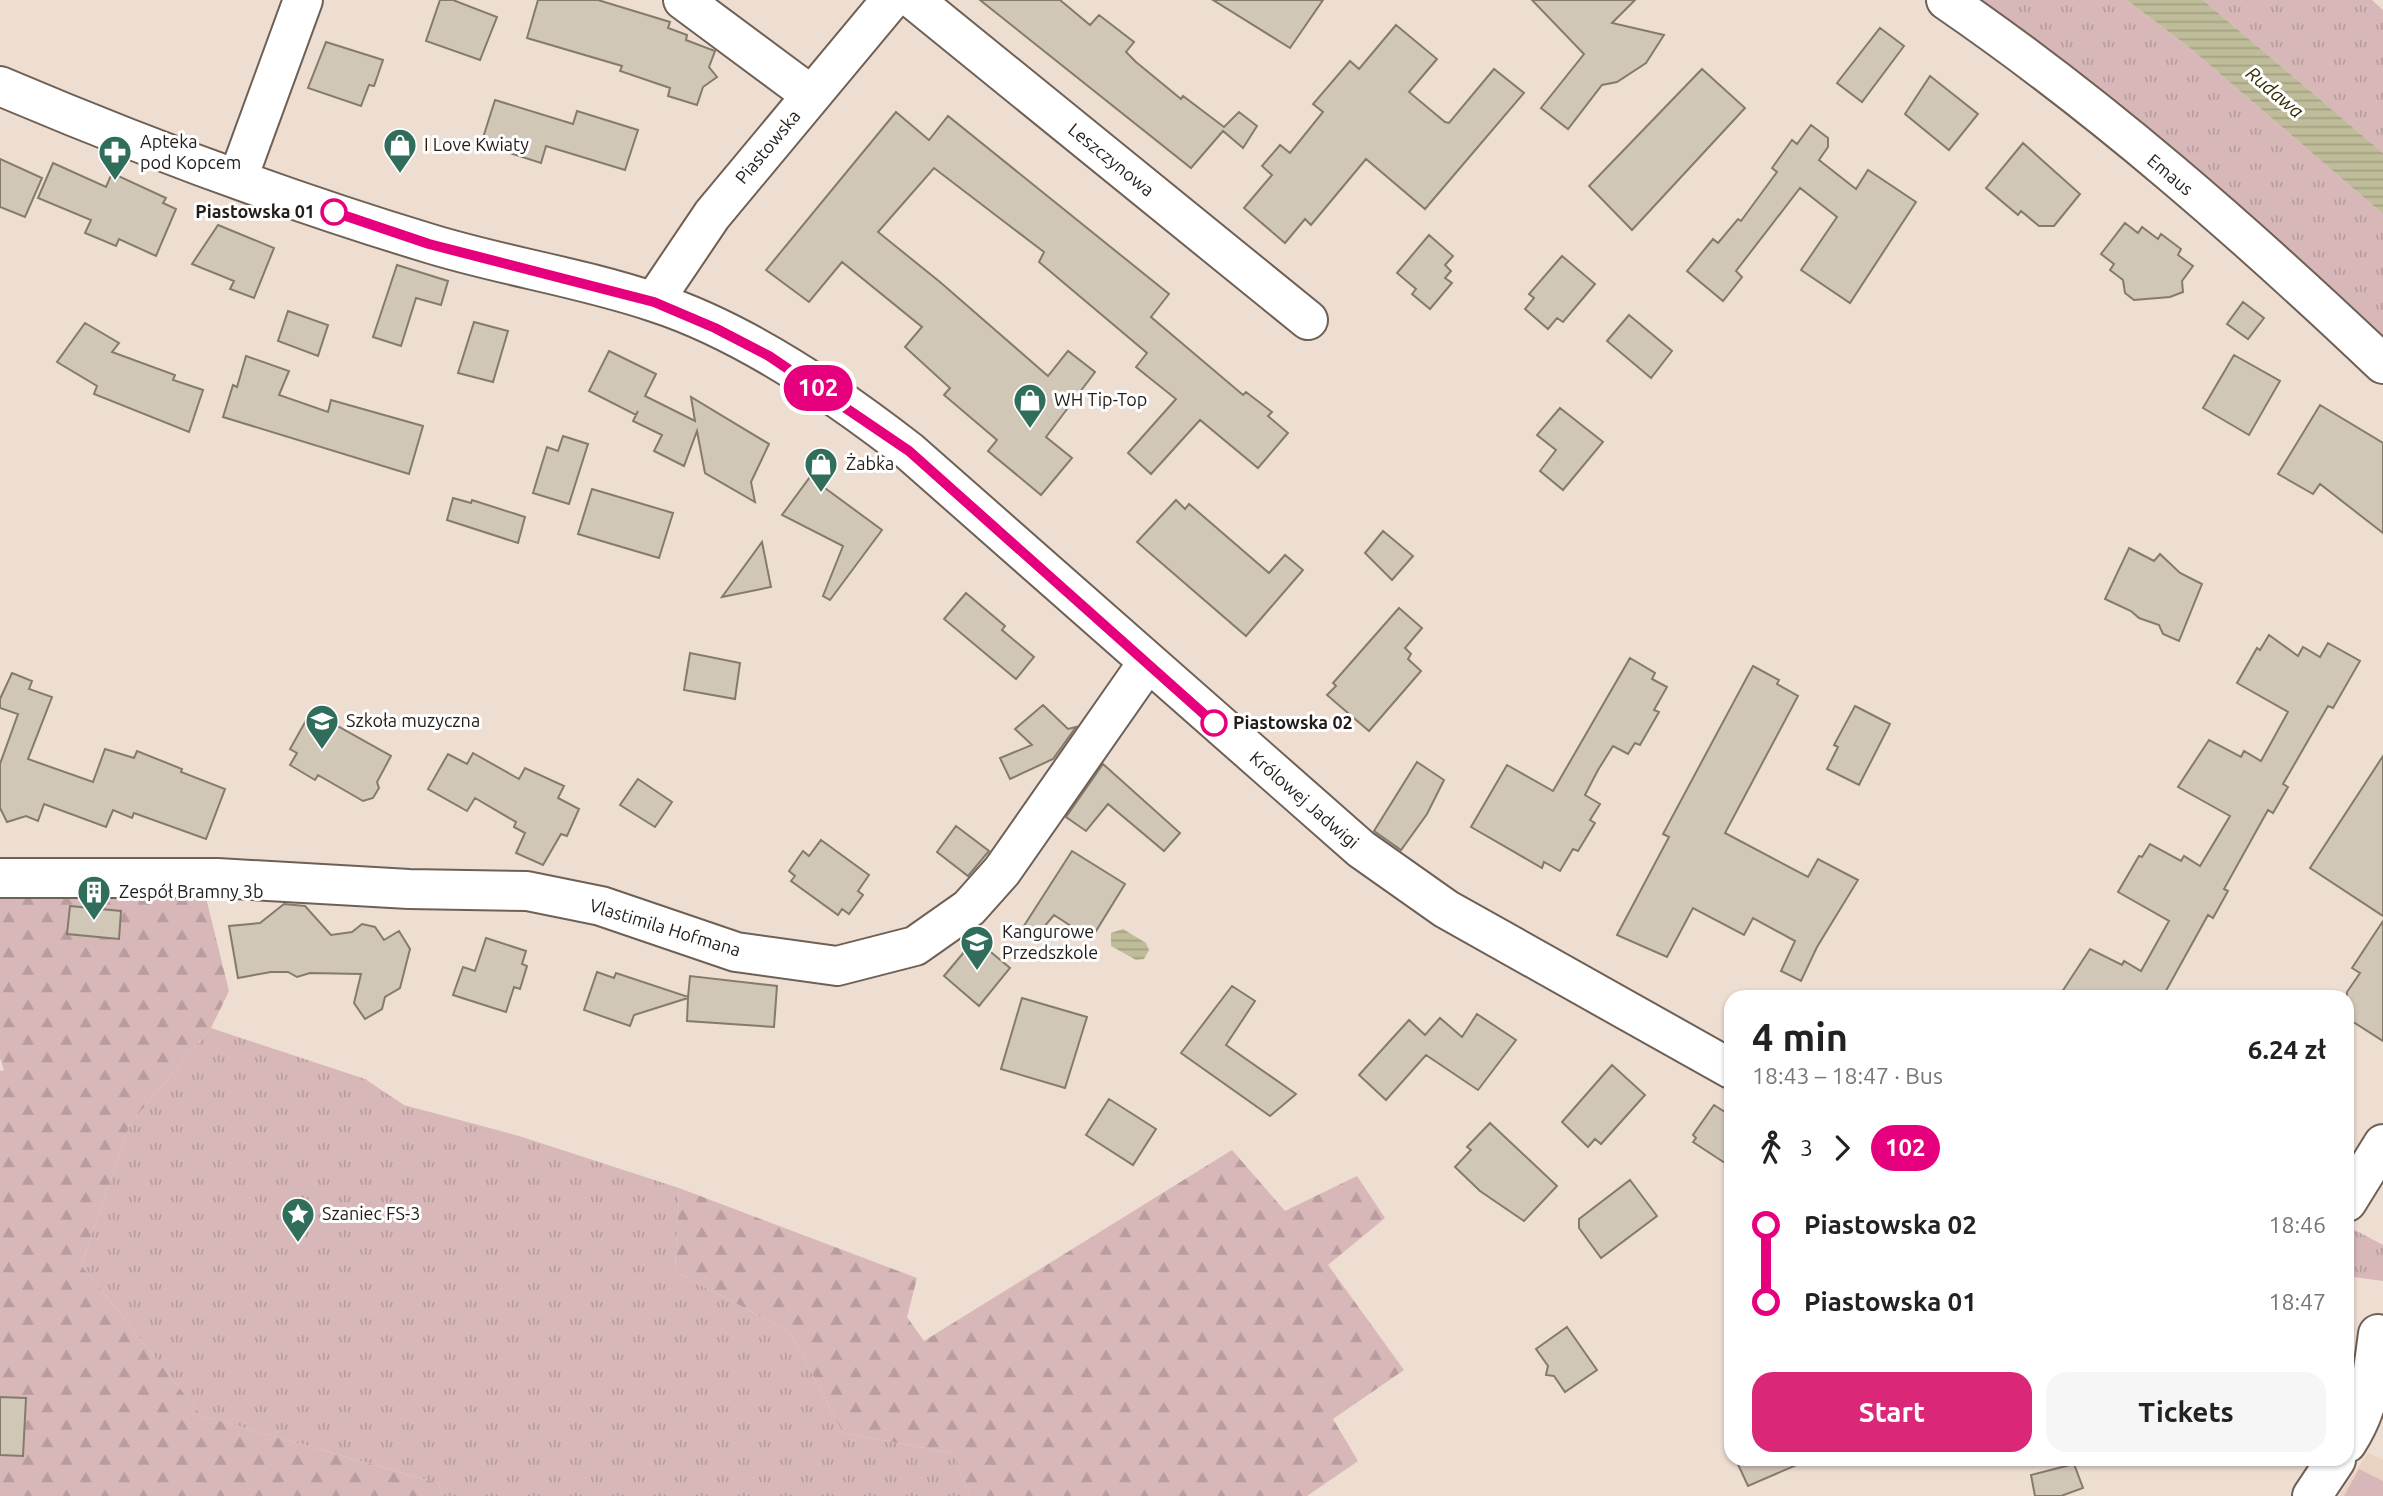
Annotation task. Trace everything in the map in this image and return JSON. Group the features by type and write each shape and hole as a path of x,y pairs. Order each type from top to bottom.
{"street":[{"path":"238,178 303,0"},
{"path":"683,0 811,95"},
{"name":"Piastowska","path":"654,302 712,215 891,0"},
{"name":"Leszczynowa","path":"914,0 1308,320"},
{"name":"Emaus","path":"1945,0 2105,120 2264,254 2383,364"},
{"name":"Królowej Jadwigi","path":"0,86 238,178 429,244 654,302 735,337 882,430 1000,530 1360,849 1540,965 1724,1065"},
{"name":"Vlastimila Hofmana","path":"0,878 217,878 409,890 527,891 601,906 736,951 837,966 915,946 969,908 1002,872 1148,662"},
{"path":"2354,1191 2383,1144"},
{"path":"2363,1435 2371,1392 2369,1333"},
{"path":"2312,1496 2332,1466"}],"shaded area":[{"path":"2368,1453 2383,1460 2383,1496 2339,1496"}],"green space":[{"path":"1962,0 2127,0 2190,48 2383,214 2383,346"},
{"path":"2203,0 2372,0 2383,10 2383,153"},
{"path":"205,894 229,991 211,1028 130,1124 81,1265 202,1416 438,1483 443,1496 0,1496 0,1071 4,1070 0,1058 0,899"},
{"path":"211,1028 365,1079 404,1105 519,1136 679,1188 675,1271 791,1333 843,1433 952,1453 970,1496 443,1496 438,1483 202,1416 81,1265 130,1124"},
{"path":"1232,1150 1285,1211 1357,1176 1385,1218 1328,1265 1404,1370 1333,1419 1358,1461 1307,1496 970,1496 952,1453 843,1433 791,1333 675,1271 679,1188 917,1278 907,1317 924,1341"},
{"path":"2354,1230 2383,1245 2383,1281 2354,1277"},
{"path":"2359,1469 2383,1481 2383,1496 2344,1496"}],"water":[{"name":"Rudawa","path":"2127,0 2203,0 2383,153 2383,214 2190,48"},
{"path":"1123,929 1146,943 1149,950 1144,959 1136,960 1111,946 1111,933"}],"building":[{"path":"440,0 453,0 497,17 480,60 426,41"},
{"path":"538,0 598,0 670,22 668,28 687,35 686,40 715,51 709,67 717,77 703,87 697,105 668,96 670,88 620,71 622,66 527,38"},
{"path":"980,0 1060,0 1090,25 1099,15 1134,42 1126,52 1181,99 1183,96 1224,127 1239,112 1257,126 1243,148 1223,131 1191,168"},
{"path":"1213,0 1323,0 1290,48"},
{"path":"1532,0 1635,0 1612,23 1664,35 1646,63 1617,82 1602,85 1568,129 1541,108 1584,54"},
{"path":"1396,25 1437,59 1409,92 1445,122 1449,123 1494,69 1524,93 1425,209 1366,159 1311,225 1305,219 1285,243 1244,208 1272,175 1262,166 1280,145 1290,153 1323,112 1313,104 1350,61 1359,69"},
{"path":"1880,28 1904,46 1862,102 1837,83"},
{"path":"326,42 383,60 374,86 369,85 361,106 308,88"},
{"path":"1702,69 1745,108 1632,230 1589,186"},
{"path":"1930,76 1978,114 1949,150 1905,114"},
{"path":"495,100 573,124 577,111 638,130 625,170 546,146 541,163 481,144"},
{"path":"896,112 929,140 948,116 1169,294 1151,317 1243,395 1246,392 1272,412 1268,416 1288,433 1258,468 1200,420 1151,474 1128,453 1176,399 1136,367 1147,353 1039,262 1044,252 934,168 878,232 1048,376 1068,351 1095,372 1046,437 1072,458 1041,495 988,451 997,440 944,395 950,388 905,347 922,327 842,262 809,302 766,270"},
{"path":"1811,125 1828,138 1828,147 1819,160 1856,189 1868,170 1916,202 1850,303 1801,270 1837,217 1800,188 1736,271 1742,277 1723,301 1687,271 1713,239 1718,243 1738,219 1741,221 1777,172 1772,168 1792,140 1797,144"},
{"path":"2023,143 2080,194 2054,226 2039,226 2021,211 2018,215 1986,188"},
{"path":"0,159 42,178 25,217 0,207"},
{"path":"53,163 106,187 112,173 166,198 163,203 176,209 156,256 119,239 116,246 85,233 91,220 38,198"},
{"path":"2125,223 2138,233 2142,227 2158,239 2161,234 2181,249 2178,255 2193,266 2182,281 2183,292 2170,297 2134,300 2125,293 2123,280 2110,270 2114,264 2101,254"},
{"path":"218,225 274,248 254,298 230,289 234,281 192,264"},
{"path":"1429,235 1453,256 1445,265 1451,271 1445,278 1452,283 1430,309 1412,294 1416,289 1397,273"},
{"path":"1562,256 1595,284 1563,322 1557,318 1548,329 1525,309 1534,298 1529,294"},
{"path":"397,265 448,281 441,305 416,298 401,346 373,337"},
{"path":"2243,302 2264,318 2248,339 2227,324"},
{"path":"288,311 328,325 318,356 278,341"},
{"path":"1629,315 1672,351 1651,378 1607,341"},
{"path":"474,322 508,331 493,382 458,373"},
{"path":"85,323 119,343 112,352 175,375 173,380 203,390 189,432 94,394 97,386 57,362"},
{"path":"609,351 656,374 645,396 695,421 691,397 769,444 751,482 755,502 705,473 697,431 684,466 654,451 662,435 633,421 636,415 589,391"},
{"path":"2234,355 2280,381 2249,435 2203,408"},
{"path":"246,356 289,371 279,395 328,412 331,400 423,426 409,474 223,417 233,385 237,387"},
{"path":"2320,405 2383,443 2383,533 2320,484 2313,494 2278,474"},
{"path":"1560,408 1603,442 1563,490 1540,471 1556,450 1537,435"},
{"path":"563,436 588,444 569,504 533,493 547,447 558,451"},
{"path":"810,477 882,530 830,600 823,596 843,546 782,515"},
{"path":"592,489 673,513 659,558 578,534"},
{"path":"453,498 471,503 472,500 525,517 518,543 447,520"},
{"path":"1176,500 1185,509 1189,504 1269,573 1285,555 1303,570 1246,636 1137,542"},
{"path":"1383,531 1413,556 1392,580 1365,553"},
{"path":"762,542 771,587 722,597"},
{"path":"2129,548 2154,561 2160,554 2180,573 2202,584 2179,641 2163,634 2159,625 2139,618 2131,611 2105,599"},
{"path":"966,593 1005,626 1002,630 1034,657 1016,679 944,619"},
{"path":"1399,608 1422,628 1405,648 1411,654 1408,659 1421,671 1369,731 1327,695 1336,686 1333,683"},
{"path":"2269,635 2298,656 2303,647 2320,657 2328,643 2360,661 2333,708 2328,706 2283,784 2288,787 2273,813 2268,810 2224,889 2228,891 2213,918 2208,915 2166,990 2063,990 2090,949 2122,965 2124,961 2141,971 2169,921 2118,892 2139,856 2142,857 2150,844 2181,861 2184,856 2200,866 2230,816 2178,787 2209,740 2241,757 2244,751 2261,761 2288,712 2237,683 2257,648 2260,650"},
{"path":"690,653 740,663 735,699 684,690"},
{"path":"1630,658 1655,673 1652,679 1667,687 1654,710 1659,712 1640,745 1635,743 1628,754 1613,746 1598,770 1585,795 1600,804 1590,820 1595,823 1578,851 1573,849 1560,871 1544,862 1542,868 1471,827 1507,765 1553,791"},
{"path":"1753,666 1779,680 1777,684 1798,696 1725,833 1808,877 1818,859 1858,880 1817,947 1801,981 1781,971 1795,941 1753,918 1744,935 1693,908 1667,957 1617,935 1669,837 1663,834"},
{"path":"12,673 32,681 29,689 52,697 28,759 93,782 105,749 134,758 137,751 182,769 181,772 225,789 206,839 134,813 132,818 113,810 106,827 44,804 38,821 26,816 7,822 0,808 0,764 18,714 0,708 0,699"},
{"path":"1043,705 1068,729 1076,727 1053,759 1010,779 1000,758 1032,745 1015,729"},
{"path":"1855,706 1890,724 1859,785 1827,769 1838,747 1834,745"},
{"path":"308,717 320,724 323,718 391,756 377,782 379,788 373,798 363,801 318,775 315,780 290,765 297,753 290,749"},
{"path":"473,753 519,779 525,768 564,786 558,798 579,809 567,836 561,834 543,865 516,853 525,833 514,827 516,822 475,798 467,811 428,789 448,754 467,764"},
{"path":"2383,756 2383,916 2310,868"},
{"path":"1417,762 1444,780 1427,814 1401,850 1374,831"},
{"path":"1103,764 1180,833 1164,851 1108,804 1086,831 1066,817"},
{"path":"638,779 672,802 655,827 620,805"},
{"path":"956,826 989,851 968,876 937,852"},
{"path":"821,840 869,875 858,891 863,895 849,914 842,909 838,915 791,881 795,876 789,871 803,851 809,856"},
{"path":"1072,851 1125,884 1091,939 1054,915 1032,941 1020,932"},
{"path":"284,904 305,906 331,935 352,932 362,924 375,927 384,940 399,931 410,949 400,988 385,997 382,1009 365,1019 354,1003 361,974 310,973 297,977 288,972 271,972 238,978 229,926 260,923"},
{"name":"Zespół Bramny 3b","path":"70,906 121,911 119,939 67,934"},
{"path":"2383,921 2383,1041 2354,1022 2354,990 2348,990 2360,973 2352,968"},
{"path":"486,938 526,951 522,964 527,966 520,989 514,987 506,1012 453,995 463,967 475,971"},
{"name":"Kangurowe Przedszkole","path":"975,939 1010,968 979,1006 944,976"},
{"path":"597,972 614,978 616,973 688,997 690,976 777,986 774,1027 687,1021 688,998 634,1015 630,1026 584,1010"},
{"path":"1232,986 1255,1001 1226,1045 1296,1094 1270,1116 1181,1053"},
{"path":"1022,998 1087,1017 1065,1088 1001,1069"},
{"path":"1477,1014 1516,1040 1478,1090 1426,1055 1386,1100 1359,1075 1409,1020 1425,1035 1440,1018 1462,1037"},
{"path":"1612,1065 1645,1095 1601,1144 1595,1139 1588,1147 1562,1122"},
{"path":"1109,1099 1156,1129 1133,1165 1086,1135"},
{"path":"1714,1105 1724,1111 1724,1162 1693,1142 1696,1138 1693,1135"},
{"path":"1490,1123 1557,1186 1524,1221 1480,1191 1455,1167 1471,1150 1467,1147"},
{"path":"1630,1180 1657,1216 1601,1258 1579,1228 1579,1219"},
{"path":"1567,1327 1597,1370 1565,1392 1554,1376 1546,1375 1548,1366 1536,1349"},
{"path":"0,1397 26,1398 23,1456 0,1455"},
{"path":"1739,1466 1794,1466 1748,1486"},
{"path":"2075,1466 2083,1488 2061,1496 2035,1496 2031,1475"}],"bus line":[{"name":"102","path":"334,212 429,244 654,302 696,318 769,356 882,430 909,451 1021,548 1214,723"}],"place":[{"name":"I Love Kwiaty","path":"400,175"},
{"name":"Apteka pod Kopcem","path":"115,182"},
{"name":"Piastowska 01","path":"334,212"},
{"name":"WH Tip-Top","path":"1030,430"},
{"name":"Żabka","path":"821,494"},
{"name":"Piastowska 02","path":"1214,723"},
{"name":"Szkoła muzyczna","path":"322,751"},
{"name":"Zespół Bramny 3b","path":"94,922"},
{"name":"Kangurowe Przedszkole","path":"977,972"},
{"name":"Szaniec FS-3","path":"298,1244"}]}
